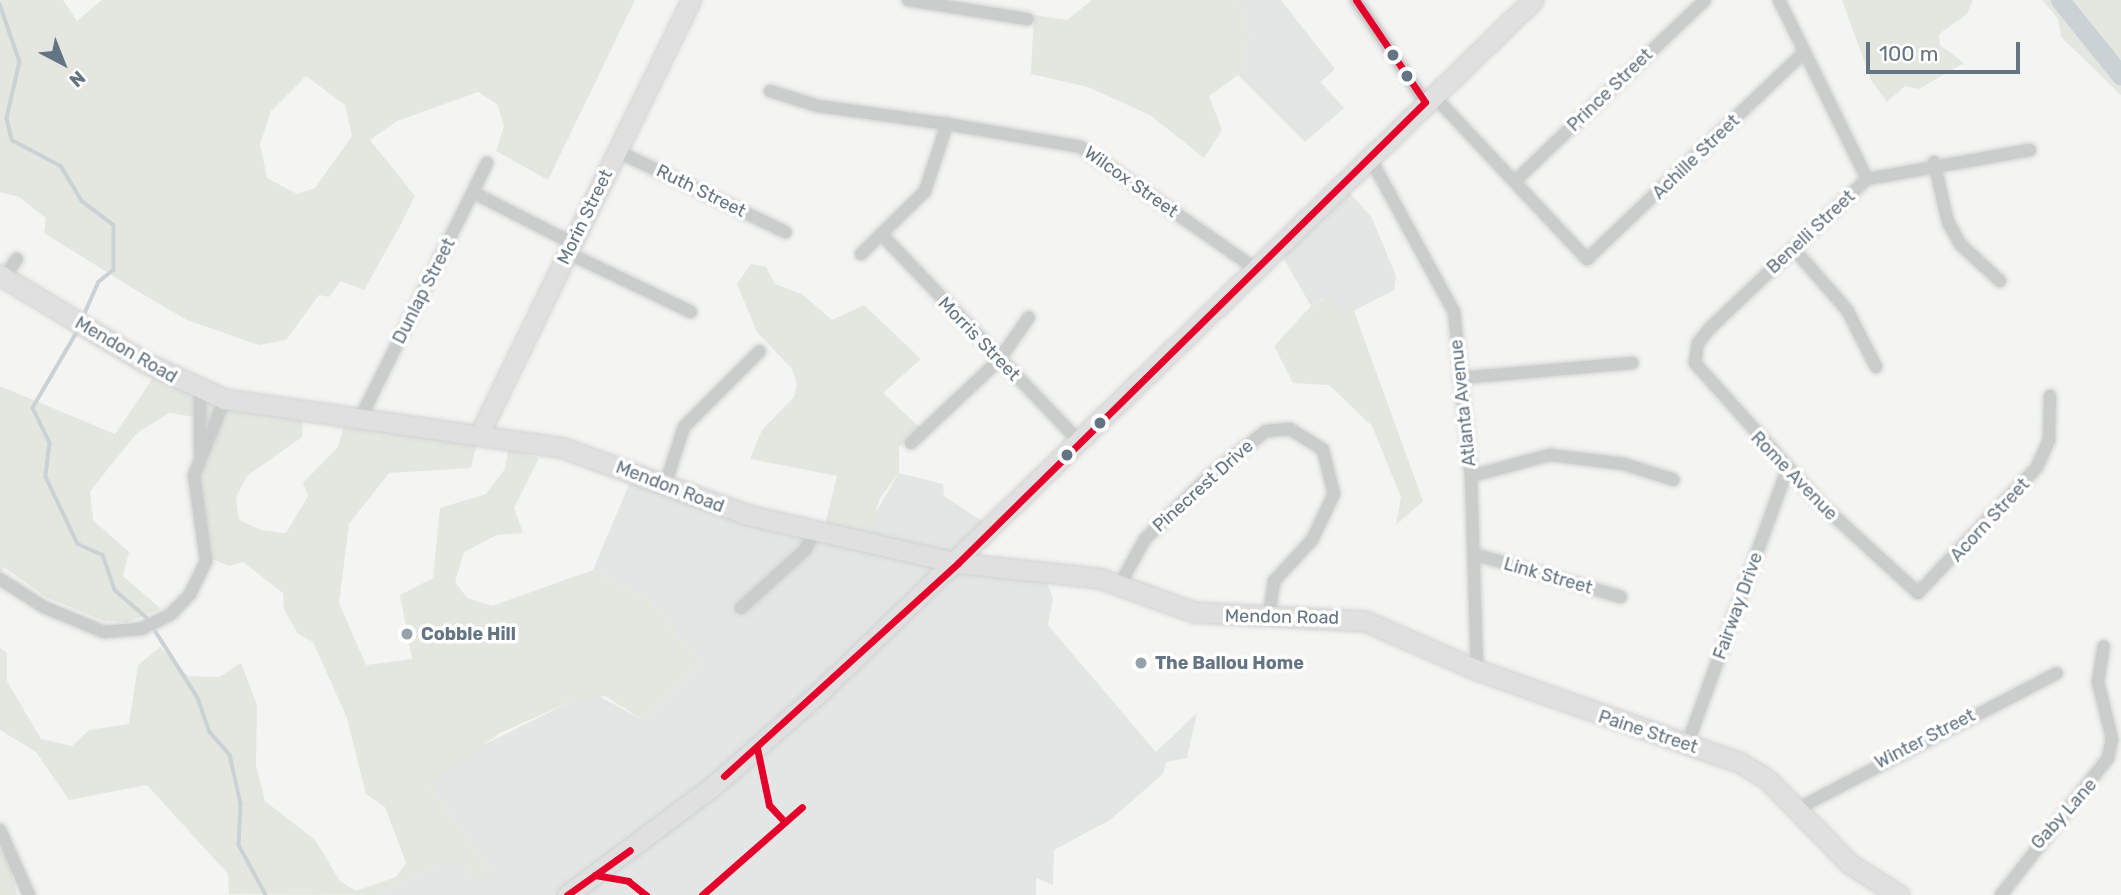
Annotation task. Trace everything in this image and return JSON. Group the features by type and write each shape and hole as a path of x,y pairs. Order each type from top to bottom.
{"main road":[{"path":"567,895 740,764 958,563 1253,267 1533,0"},
{"name":"Mendon Road","path":"2,277 200,390 225,399 480,434 581,453 710,505 815,532 958,563 1120,584 1194,612 1365,621"},
{"name":"Paine Street","path":"1365,621 1478,670 1741,763 1797,809 1850,864 1899,895"}],"street":[{"name":"Morin Street","path":"480,434 692,0"},
{"path":"908,0 980,14 1027,19"},
{"path":"980,14 988,0"},
{"path":"1356,0 1429,99 1515,181"},
{"name":"Prince Street","path":"1515,181 1705,0"},
{"path":"1779,0 1867,179"},
{"name":"Achille Street","path":"1515,181 1587,259 1804,52"},
{"name":"Wilcox Street","path":"769,90 818,106 1081,147 1253,267"},
{"path":"861,254 925,191 947,124"},
{"name":"Benelli Street","path":"1698,343 1867,179 1934,162 2030,150"},
{"name":"Ruth Street","path":"617,151 785,232"},
{"name":"Atlanta Avenue","path":"1369,156 1454,312 1471,476 1478,670"},
{"path":"1934,162 1961,245 2000,281"},
{"name":"Dunlap Street","path":"360,419 487,163"},
{"path":"474,193 691,312"},
{"name":"Morris Street","path":"881,234 1079,442"},
{"path":"1793,248 1847,310 1876,367"},
{"path":"2,277 17,259"},
{"path":"911,443 999,360 1029,317"},
{"name":"Rome Avenue","path":"1698,343 1695,363 1703,377 1788,468 1918,593"},
{"path":"665,485 684,427 760,351"},
{"path":"1460,378 1632,363"},
{"path":"200,390 200,454"},
{"name":"Acorn Street","path":"1918,593 2037,467 2049,440 2050,396"},
{"path":"0,579 44,607 104,632 141,629 170,615 190,594 206,561 193,485 200,454 225,399"},
{"name":"Pinecrest Drive","path":"1120,584 1146,539 1214,472 1266,431 1290,429 1323,450 1334,494 1312,540 1274,581 1269,617"},
{"path":"1471,476 1550,455 1624,464 1674,481"},
{"name":"Fairway Drive","path":"1687,745 1788,468"},
{"path":"741,608 805,550 815,532"},
{"name":"Link Street","path":"1474,554 1621,597"},
{"name":"Gaby Lane","path":"2001,895 2108,758 2112,739 2098,682 2104,646"},
{"name":"Winter Street","path":"1797,809 2057,673"},
{"path":"0,830 29,895"}],"shaded area":[{"path":"0,0 63,0 77,21 102,0 635,0 548,180 496,151 504,126 497,104 478,92 397,121 370,140 415,196 364,290 341,281 329,297 319,295 286,340 259,345 187,320 44,233 46,218 19,197 0,192","holes":["306,76 345,105 352,136 315,188 297,194 267,178 260,144 271,111"]},
{"path":"1092,0 1236,0 1249,36 1238,75 1209,96 1222,130 1204,158 1150,115 1088,87 1031,74 1034,15 1067,20"},
{"path":"1236,0 1281,0 1335,69 1321,82 1344,108 1305,142 1238,75 1249,36"},
{"path":"1842,0 1973,0 1967,14 1939,34 1940,45 1964,63 1919,89 1905,86 1887,102 1871,80"},
{"path":"2042,0 2121,0 2121,95 2061,37 2058,19"},
{"path":"1342,184 1372,218 1396,276 1394,290 1342,317 1323,299 1311,306 1277,247"},
{"path":"751,264 766,267 775,284 802,294 832,320 864,305 921,359 883,393 920,428 899,447 899,473 880,498 867,541 824,528 837,476 750,459 762,430 794,397 797,384 792,369 757,332 737,284"},
{"path":"1330,296 1342,316 1354,311 1423,501 1396,525 1401,497 1372,426 1329,385 1293,383 1274,346 1311,306"},
{"path":"157,372 303,412 302,437 247,476 236,497 239,520 261,530 286,533 308,496 303,483 338,447 346,418 479,435 471,468 389,473 349,524 339,603 366,665 412,659 400,595 433,578 440,508 486,494 505,469 508,450 539,458 514,508 523,533 497,535 464,552 455,582 467,598 492,606 593,570 648,600 700,663 643,720 605,696 570,702 500,733 428,785 491,871 485,879 474,881 461,862 442,862 375,895 229,894 228,874 147,785 69,800 36,752 0,730 0,648 7,653 7,681 41,739 72,746 89,730 129,724 138,665 160,647 188,676 219,677 241,663 257,705 256,765 265,801 315,840 340,881 356,891 396,877 406,863 385,807 366,794 347,718 313,642 298,634 284,609 283,593 243,562 229,566 206,556 195,417 169,413 137,433 90,491 93,520 129,552 123,576 161,609 128,622 104,621 46,597 4,567 0,574 0,386 115,434"},
{"path":"899,473 943,484 944,496 991,527 959,558 1043,572 1053,598 1048,625 1156,752 1197,713 1187,758 1166,762 1163,774 1110,820 1054,850 1053,885 1036,878 1036,895 375,895 442,862 461,862 474,881 491,871 428,785 475,749 570,702 599,696 643,720 700,663 648,600 593,570 633,475 824,533 872,519"},
{"path":"0,848 10,867 17,895 0,895"}],"waterway":[{"path":"2060,0 2121,76"},
{"path":"0,4 20,62 7,118 12,140 61,166 82,201 114,225 114,270 99,282 85,314"},
{"path":"78,331 33,408 50,443 46,477 78,544 103,555 115,590 147,618"},
{"path":"156,632 198,698 210,732 230,755 241,804 239,845 266,895"}],"transit line":[{"path":"1356,0 1425,102"},
{"path":"724,776 958,563 1425,102"},
{"path":"757,748 769,805 785,822"},
{"path":"702,895 802,807"},
{"path":"567,895 630,850"},
{"path":"595,875 628,881 646,895"}],"place":[{"name":"Cobble Hill","path":"407,634"},
{"name":"The Ballou Home","path":"1141,663"}]}
